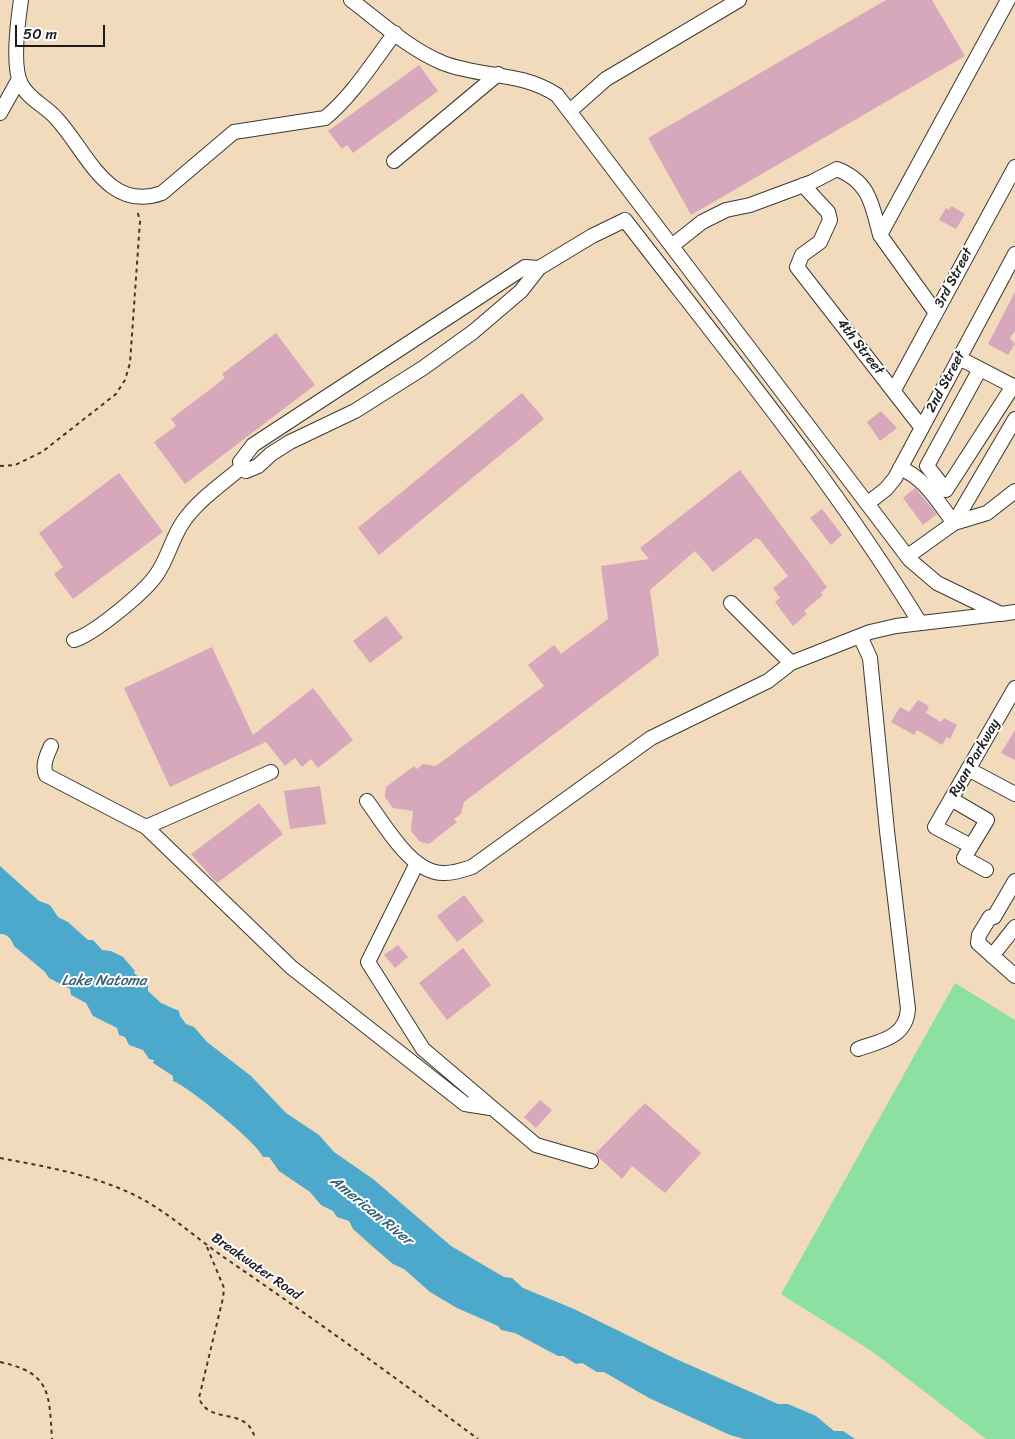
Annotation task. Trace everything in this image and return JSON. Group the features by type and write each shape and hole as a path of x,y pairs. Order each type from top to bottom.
{"street":[{"path":"0,113 19,79 18,15 21,0"},
{"path":"351,0 394,34 444,63 541,84 557,95 571,110 908,556 923,573 937,583 1008,613"},
{"path":"571,110 606,79 739,0"},
{"path":"880,235 1008,0"},
{"path":"19,79 29,95 56,117 112,188 130,196 149,198 162,193 234,132 325,118 362,77 394,34"},
{"path":"394,161 498,74"},
{"name":"3rd Street","path":"894,390 1015,167"},
{"path":"673,245 702,222 726,210 750,205 803,186 837,170 846,173 858,182 870,197 880,235 936,313"},
{"name":"4th Street","path":"803,186 828,212 830,220 820,242 802,255 797,267 922,428"},
{"path":"539,268 525,267 338,388 253,445 240,462 242,467 246,471 258,466 271,454 290,442 354,411 424,368 473,332 521,291 539,268 592,236 625,220 770,408 877,552 920,623"},
{"name":"2nd Street","path":"868,503 886,489 900,468 1015,254"},
{"path":"960,358 1013,386 946,490 927,466 980,369"},
{"path":"954,523 1015,419"},
{"path":"74,640 86,637 142,591 157,574 182,522 199,502 242,467"},
{"path":"900,468 914,474 923,482 954,523"},
{"path":"908,556 954,523 987,513 1015,491"},
{"path":"731,603 791,662"},
{"path":"367,801 401,847 417,864 431,871 444,874 472,867 651,738 768,681 791,662 860,636 896,626 1008,613"},
{"path":"858,1049 895,1036 906,1021 908,1009 887,831 870,658 860,636"},
{"name":"Ryan Parkway","path":"971,846 935,827 1014,690"},
{"path":"51,746 44,769 46,775 146,827 294,970 465,1104 490,1108"},
{"path":"968,769 1015,794"},
{"path":"146,827 270,772"},
{"path":"951,799 987,820 964,858 986,870"},
{"path":"417,864 368,962 423,1049 490,1108 536,1145 591,1161"},
{"path":"1015,881 994,917 996,922 986,938 978,944 1015,976"},
{"path":"992,956 1015,927"}],"path":[{"path":"0,466 15,465 42,452 116,394 125,380 130,363 140,222 130,196"},
{"name":"Breakwater Road","path":"0,1158 78,1175 128,1192 167,1214 206,1245 346,1340 478,1439"},
{"path":"206,1245 224,1288 199,1398 202,1405 209,1412 240,1419 248,1424 254,1439"},
{"path":"0,1362 21,1366 34,1374 45,1388 50,1403 52,1439"}],"green space":[{"path":"955,983 1015,1020 1015,1439 986,1439 873,1352 781,1294"}],"water":[{"name":"Lake Natoma","path":"0,866 39,901 50,905 58,917 68,922 88,940 93,940 102,950 111,951 123,957 135,971 134,973 148,985 148,991 161,1003 179,1011 186,1024 194,1027 207,1042 251,1076 286,1113 319,1135 334,1152 373,1179 451,1246 504,1277 512,1278 523,1288 574,1309 676,1359 778,1404 788,1404 816,1416 834,1431 843,1431 855,1439 744,1439 730,1435 649,1398 604,1372 597,1372 582,1363 576,1364 515,1333 501,1330 498,1326 457,1308 430,1292 404,1269 393,1264 372,1246 353,1229 349,1221 337,1217 333,1211 321,1205 310,1192 279,1171 269,1157 263,1157 249,1140 221,1115 173,1081 173,1076 153,1063 154,1060 149,1059 143,1050 129,1045 125,1037 119,1035 117,1028 93,1016 86,1003 71,995 70,989 49,978 45,972 14,946 9,937 0,934"}],"building":[{"path":"886,0 932,0 965,56 691,215 648,138"},
{"path":"419,65 438,91 353,153 347,145 342,149 328,131"},
{"path":"951,206 965,214 956,229 939,220 946,208 949,210"},
{"path":"1015,292 1015,331 1010,338 1015,344 1008,355 988,344"},
{"path":"276,333 315,385 185,484 154,442 176,426 171,419 225,378 222,374"},
{"path":"522,393 544,419 379,555 358,528"},
{"path":"881,411 897,428 880,441 867,422"},
{"path":"740,470 827,587 821,593 823,595 804,611 807,614 793,626 775,602 780,598 773,588 788,576 760,540 756,538 713,572 695,551 650,590 659,655 464,802 461,814 454,819 457,822 429,844 420,842 411,831 413,811 393,808 385,797 386,787 414,766 417,769 423,764 436,766 544,686 528,665 554,645 561,654 608,619 601,566 649,559 640,548"},
{"path":"119,473 163,532 73,599 54,574 63,567 39,533"},
{"path":"915,488 937,514 923,525 903,498"},
{"path":"822,509 842,535 831,545 810,518"},
{"path":"386,616 403,638 370,663 353,641"},
{"path":"212,647 253,735 313,688 353,740 318,768 311,759 302,767 295,758 285,766 266,742 170,787 124,688"},
{"path":"918,700 929,706 926,713 941,722 944,718 957,725 950,739 947,737 942,745 917,730 914,735 891,722 900,707 909,712"},
{"path":"1015,730 1015,760 1001,753"},
{"path":"320,786 326,824 290,829 284,791"},
{"path":"259,803 283,834 217,883 191,854"},
{"path":"464,895 484,921 457,942 437,916"},
{"path":"398,945 408,957 395,968 384,955"},
{"path":"463,948 491,985 447,1020 419,983"},
{"path":"540,1100 552,1110 536,1128 524,1117"},
{"path":"645,1103 701,1153 665,1193 632,1166 622,1179 595,1154"}],"water label":[{"name":"American River","path":"371,1211"}]}
